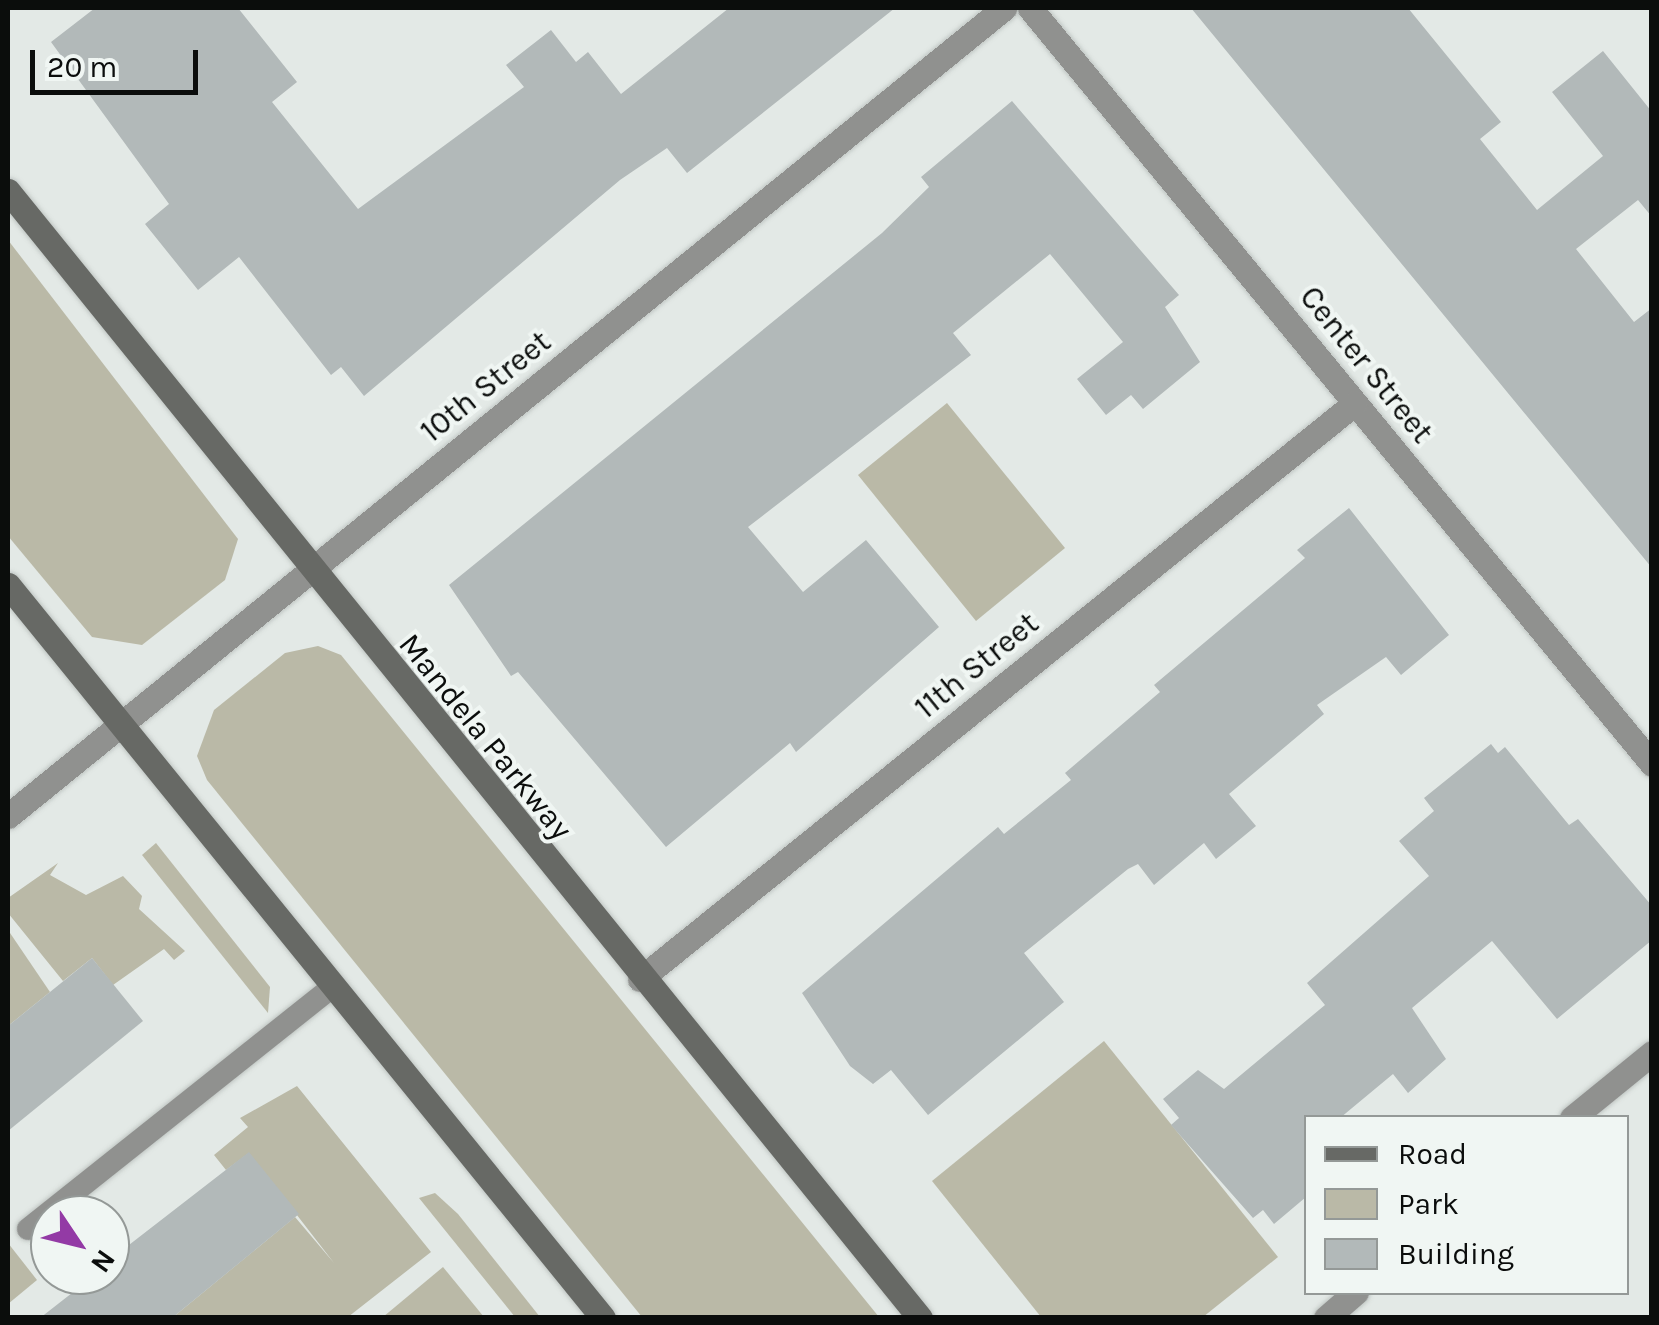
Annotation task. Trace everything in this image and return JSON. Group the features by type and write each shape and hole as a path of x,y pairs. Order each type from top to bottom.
{"main road":[{"name":"Mandela Parkway","path":"8,191 640,979 920,1318"},
{"path":"8,585 603,1318"}],"street":[{"name":"10th Street","path":"8,816 1004,8"},
{"name":"Center Street","path":"1030,8 1652,764"},
{"name":"11th Street","path":"640,979 1355,403"},
{"path":"1576,1115 1652,1053"},
{"path":"1326,1318 1353,1295"}],"lane":[{"path":"28,1229 333,986"}],"green space":[{"path":"8,240 238,539 225,580 142,645 92,637 8,536"},
{"path":"947,403 1065,548 976,621 858,475"},
{"path":"318,646 341,655 879,1317 642,1317 207,780 197,756 214,710 285,653"},
{"path":"156,843 270,987 268,1013 142,855"},
{"path":"58,863 50,875 86,895 123,876 142,896 139,909 185,951 174,960 164,949 113,985 92,958 63,981 8,913 8,898"},
{"path":"8,930 50,992 8,1026"},
{"path":"1104,1041 1278,1257 1203,1317 1041,1317 932,1181"},
{"path":"297,1086 431,1252 348,1317 172,1318 295,1217 334,1263 249,1153 226,1170 214,1155 248,1127 240,1118"},
{"path":"435,1193 458,1214 540,1317 515,1317 419,1198"},
{"path":"8,1243 30,1271 30,1286 8,1304"},
{"path":"443,1267 484,1317 383,1317"}],"building":[{"path":"95,8 238,8 297,82 272,102 358,209 524,87 506,65 551,30 576,62 588,52 621,94 729,8 895,8 687,173 667,148 620,180 364,396 341,367 331,375 239,257 198,290 145,224 169,204 51,42"},
{"path":"1191,8 1408,8 1501,122 1480,139 1537,210 1603,156 1552,92 1603,51 1652,112 1652,217 1638,200 1576,249 1634,322 1652,308 1652,568"},
{"path":"1012,101 1179,295 1165,307 1200,362 1143,409 1131,395 1106,415 1077,379 1123,342 1050,254 953,333 971,355 748,527 803,592 866,540 939,627 796,752 790,743 666,847 518,672 511,676 449,585 882,233 929,187 921,177"},
{"path":"1349,508 1449,635 1401,675 1386,657 1317,705 1324,714 1229,794 1256,826 1216,859 1204,843 1154,885 1138,864 1024,953 1064,1002 928,1115 891,1070 873,1084 850,1066 802,993 998,827 1004,834 1071,780 1065,773 1160,692 1154,685 1305,558 1297,550"},
{"path":"1491,744 1498,753 1505,747 1569,825 1578,819 1652,906 1652,940 1557,1019 1492,941 1412,1008 1446,1059 1408,1093 1393,1074 1344,1115 1304,1115 1304,1199 1274,1224 1263,1210 1253,1218 1171,1125 1179,1118 1163,1099 1198,1070 1224,1089 1325,1005 1307,983 1429,876 1399,841 1434,811 1424,798"},
{"path":"92,958 143,1021 8,1131 8,1026"},
{"path":"249,1152 299,1214 172,1318 40,1318 69,1295 130,1295 130,1244"}]}
